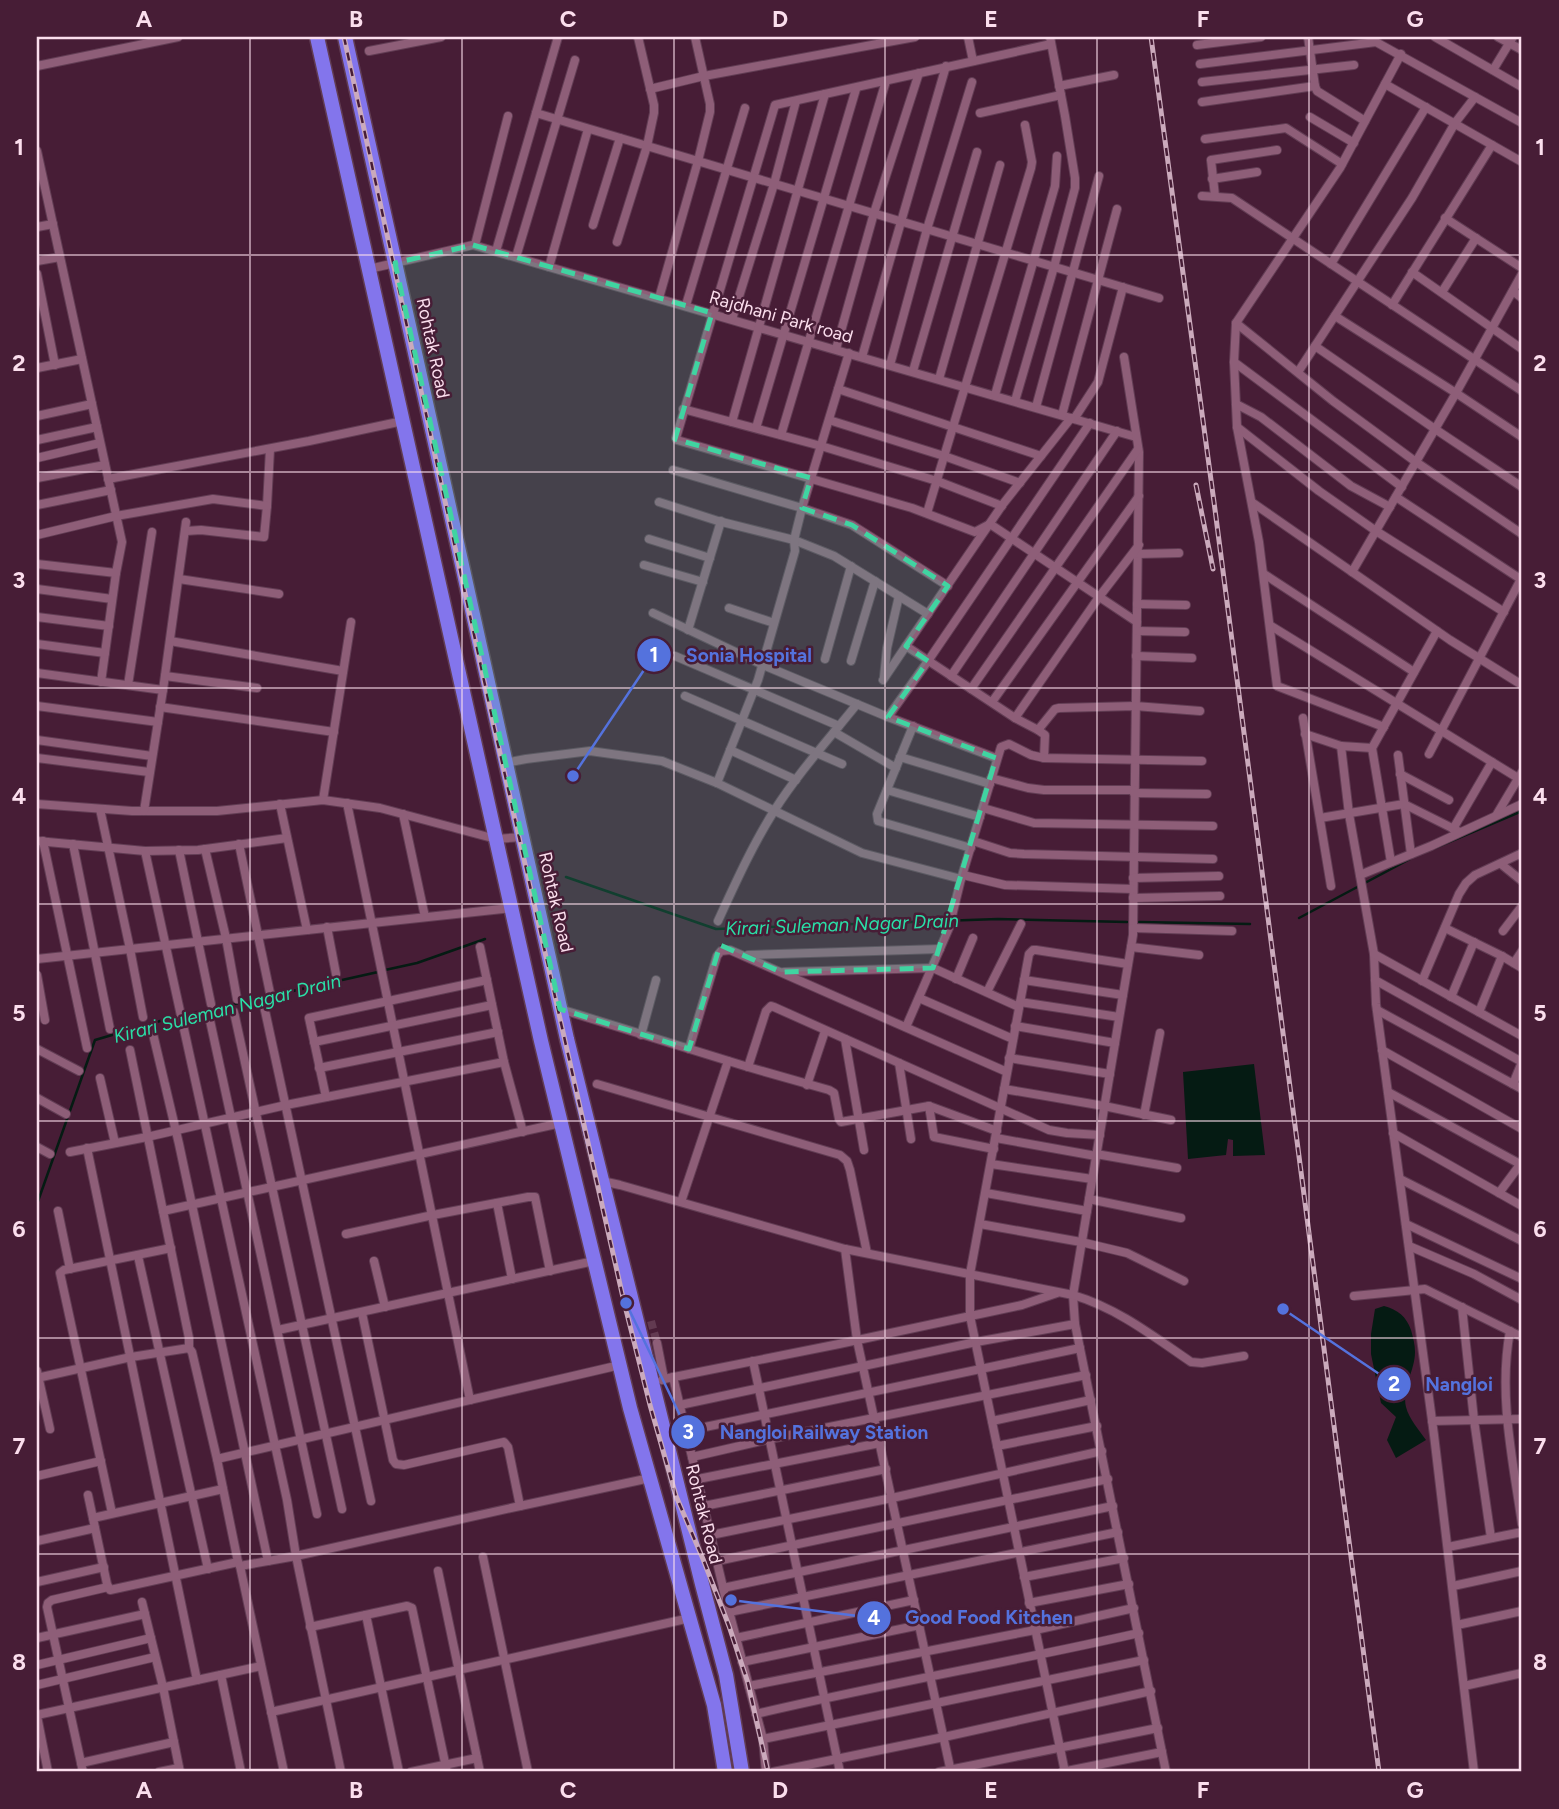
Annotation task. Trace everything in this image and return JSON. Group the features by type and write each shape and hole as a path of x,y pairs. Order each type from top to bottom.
{"highway":[{"path":"317,37 572,1170 620,1365 714,1705 725,1771"},
{"name":"Rohtak Road","path":"345,37 560,1009 602,1181 663,1379 726,1675 742,1772"},
{"path":"572,1170 598,1163"}],"street":[{"path":"37,66 178,37"},
{"path":"369,51 442,37"},
{"path":"496,251 558,37"},
{"path":"617,242 655,109 638,37"},
{"path":"659,298 710,112 695,37"},
{"path":"650,89 883,40 915,37"},
{"path":"968,37 973,61"},
{"path":"1197,45 1261,37"},
{"path":"1308,37 1317,91 1365,121"},
{"path":"1434,37 1522,87"},
{"path":"1499,37 1511,40 1522,50"},
{"path":"990,524 975,532 927,513 677,440 676,435 774,106 856,89 1050,40 1075,183 1015,401"},
{"path":"1493,70 1511,40"},
{"path":"1200,64 1376,41 1522,123"},
{"path":"1384,727 1277,686 1253,503 1237,428 1234,362 1236,323 1342,164 1401,54"},
{"path":"516,257 575,60"},
{"path":"1202,82 1354,65"},
{"path":"862,357 946,66"},
{"path":"836,349 874,213 919,73"},
{"path":"979,113 1114,75"},
{"path":"781,435 886,81"},
{"path":"890,365 927,229 972,82"},
{"path":"1385,84 1522,162"},
{"path":"1202,102 1315,86"},
{"path":"757,428 856,89"},
{"path":"732,422 825,94"},
{"path":"1298,372 1412,198 1455,123 1475,97"},
{"path":"732,319 774,184 796,101"},
{"path":"1331,264 1426,107"},
{"path":"686,306 745,108"},
{"path":"536,113 1160,298"},
{"path":"475,246 509,116"},
{"path":"1310,117 1354,143"},
{"path":"927,513 1031,168 1025,125"},
{"path":"1205,139 1286,128 1342,164"},
{"path":"550,267 588,129"},
{"path":"593,225 620,138"},
{"path":"1392,305 1492,145"},
{"path":"1215,196 1211,160 1276,150"},
{"path":"37,151 122,542 101,681"},
{"path":"913,371 977,152"},
{"path":"995,395 1055,186 1057,156"},
{"path":"939,379 1000,165"},
{"path":"1212,179 1257,172"},
{"path":"1035,407 1099,176"},
{"path":"1202,196 1232,198 1522,391"},
{"path":"1062,415 1117,209"},
{"path":"1446,218 1522,268"},
{"path":"37,227 53,224"},
{"path":"1442,292 1476,238"},
{"name":"Rajdhani Park road","path":"369,269 475,246 1136,437"},
{"path":"37,261 60,257"},
{"path":"1412,272 1522,349"},
{"path":"37,274 41,315 55,365"},
{"path":"1352,572 1522,274"},
{"path":"899,596 883,680 1002,506 1073,418 1098,382 1123,287"},
{"path":"1513,291 1522,298"},
{"path":"1335,316 1522,437"},
{"path":"1236,323 1333,401 1416,462 1522,534"},
{"path":"1315,346 1522,487"},
{"path":"717,783 763,665 795,551 794,540 802,508 849,353"},
{"path":"1124,357 1138,449 1139,496 1133,928 1073,1295 1075,1324 1166,1772"},
{"path":"37,368 82,359"},
{"path":"1234,362 1402,487"},
{"path":"838,389 1041,456"},
{"path":"37,416 92,404"},
{"path":"1236,404 1261,417 1351,486 1390,507"},
{"path":"684,409 937,481 1002,506"},
{"path":"829,420 1020,483"},
{"path":"108,480 403,421"},
{"path":"888,717 1090,424"},
{"path":"37,440 97,427"},
{"path":"1237,428 1376,531 1503,612"},
{"path":"951,676 1117,431"},
{"path":"37,458 100,443"},
{"path":"144,811 186,526 262,538 267,506 270,449"},
{"path":"971,689 1138,449"},
{"path":"37,478 105,465"},
{"path":"673,470 852,525 948,586"},
{"path":"37,505 111,490"},
{"path":"992,702 1139,496"},
{"path":"1396,497 1522,578 1429,754"},
{"path":"37,535 116,516 213,499 267,506"},
{"path":"659,502 721,522 794,540 834,556 928,614"},
{"path":"1253,503 1437,631 1522,685"},
{"path":"688,630 721,522"},
{"path":"990,524 1099,597 1137,626 1185,632"},
{"path":"128,685 152,532"},
{"path":"649,539 710,558"},
{"path":"1139,549 1179,553"},
{"path":"1015,718 1099,597 1139,549"},
{"path":"37,564 116,573"},
{"path":"644,565 703,582"},
{"path":"825,659 851,566"},
{"path":"1264,574 1415,672"},
{"path":"179,579 279,594"},
{"path":"851,661 875,581"},
{"path":"37,589 112,600"},
{"path":"1137,604 1186,605"},
{"path":"729,608 774,624"},
{"path":"653,613 763,665 996,758"},
{"path":"37,617 109,626"},
{"path":"323,800 351,622"},
{"path":"1271,626 1492,762 1520,775 1497,816"},
{"path":"1391,862 1372,748 1437,631"},
{"path":"170,641 343,671"},
{"path":"37,644 105,653"},
{"path":"906,646 1045,735 1044,758"},
{"path":"675,656 837,729 896,768"},
{"path":"1136,656 1192,658"},
{"path":"37,673 163,690"},
{"path":"165,676 257,688"},
{"path":"685,695 842,764"},
{"path":"718,922 774,810 857,704"},
{"path":"37,706 158,722"},
{"path":"1038,730 1057,708 1135,706 1200,710"},
{"path":"160,707 334,732"},
{"path":"1303,718 1331,887"},
{"path":"913,726 877,814 878,821 1010,853 1213,859"},
{"path":"1305,734 1341,746 1372,748"},
{"path":"37,740 152,756"},
{"path":"906,1027 949,928 1001,747 1009,744 1044,758 1202,761"},
{"path":"1341,746 1349,814 1374,954 1377,1010 1416,1290 1474,1772"},
{"path":"730,750 796,780"},
{"path":"505,763 590,751 662,761 717,783 862,853 1005,886 1220,896"},
{"path":"1398,755 1411,854"},
{"path":"900,757 990,781 1044,790 1207,794"},
{"path":"37,758 149,772"},
{"path":"1457,831 1492,762"},
{"path":"1400,774 1450,800"},
{"path":"887,790 1034,823 1213,826"},
{"path":"37,804 100,810 217,811 323,800 380,808 496,839 522,837"},
{"path":"348,803 470,1400"},
{"path":"280,804 307,929"},
{"path":"1320,818 1404,804 1457,831"},
{"path":"1361,882 1391,862 1522,804"},
{"path":"100,810 143,1017"},
{"path":"403,814 425,917"},
{"path":"87,1048 40,841 145,851 205,849 287,838"},
{"path":"73,844 110,1029"},
{"path":"239,844 270,993"},
{"path":"205,849 237,999"},
{"path":"179,850 211,1004"},
{"path":"145,851 287,1500 310,1627 341,1772"},
{"path":"1422,981 1466,883 1475,875 1522,853"},
{"path":"1501,864 1522,881"},
{"path":"1133,878 1219,876"},
{"path":"1503,931 1522,906"},
{"path":"37,959 511,908"},
{"path":"987,992 1021,924"},
{"path":"327,927 336,974"},
{"path":"1133,928 1232,931"},
{"path":"1445,928 1522,968"},
{"path":"957,979 973,938"},
{"path":"1451,997 1474,942"},
{"path":"480,947 523,1132"},
{"path":"1130,947 1199,955"},
{"path":"743,955 940,949"},
{"path":"689,1049 717,956 721,951 730,950 1007,1072"},
{"path":"1128,964 1033,950 1029,954 970,1274 970,1316 1064,1772 1162,1752"},
{"path":"1514,963 1522,951"},
{"path":"1374,954 1522,1036"},
{"path":"1479,1012 1502,956"},
{"path":"781,972 933,968 1020,1004 1119,1017"},
{"path":"37,975 46,1020"},
{"path":"326,1097 309,1018 487,980"},
{"path":"1024,980 1123,996"},
{"path":"1375,980 1522,1062 1513,1084"},
{"path":"641,1035 656,981"},
{"path":"919,998 1013,1039"},
{"path":"264,1006 371,1501"},
{"path":"314,1042 492,1006"},
{"path":"748,1068 766,1011 771,1006 1049,1130 1100,1135"},
{"path":"560,1009 748,1068 832,1091 841,1122 929,1107 996,1135 1177,1168"},
{"path":"1377,1010 1522,1089"},
{"path":"234,1012 342,1510"},
{"path":"209,1016 317,1514"},
{"path":"1015,1026 1115,1043"},
{"path":"320,1068 498,1031"},
{"path":"807,1085 825,1031"},
{"path":"1144,1115 1160,1032"},
{"path":"153,1034 193,1205 268,1561"},
{"path":"845,1040 864,1150"},
{"path":"37,1049 79,1071"},
{"path":"130,1050 172,1248 189,1348 217,1459 284,1772"},
{"path":"1382,1050 1522,1129"},
{"path":"1009,1058 1110,1074"},
{"path":"681,1202 728,1061"},
{"path":"70,1152 286,1105 505,1062"},
{"path":"899,1063 911,1139"},
{"path":"100,1078 115,1143"},
{"path":"597,1084 840,1155 847,1161 867,1253"},
{"path":"1004,1089 1171,1120"},
{"path":"1388,1092 1521,1163 1499,1193"},
{"path":"37,1098 66,1114"},
{"path":"929,1107 934,1137 994,1149"},
{"path":"163,1211 561,1123"},
{"path":"1393,1133 1522,1206"},
{"path":"37,1147 50,1154"},
{"path":"87,1148 197,1680"},
{"path":"991,1164 1092,1179"},
{"path":"1400,1179 1522,1241"},
{"path":"602,1181 845,1249 1096,1301 1191,1362 1202,1363 1244,1356"},
{"path":"986,1193 1087,1211"},
{"path":"346,1234 535,1197 550,1271"},
{"path":"1089,1199 1181,1217"},
{"path":"497,1203 512,1279"},
{"path":"58,1210 70,1269"},
{"path":"980,1224 1127,1253 1184,1281"},
{"path":"1406,1224 1522,1279"},
{"path":"1409,1246 1474,1274 1522,1300"},
{"path":"113,1513 60,1273 172,1248"},
{"path":"845,1249 863,1367 951,1771"},
{"path":"138,1256 208,1569"},
{"path":"374,1261 385,1307"},
{"path":"278,1331 594,1261"},
{"path":"1354,1296 1425,1289 1522,1337"},
{"path":"663,1379 1022,1305 1060,1293"},
{"path":"1462,1307 1474,1420 1492,1538"},
{"path":"362,1312 396,1464 500,1442 506,1444 520,1506"},
{"path":"680,1405 975,1342 1075,1324"},
{"path":"1510,1331 1506,1360 1508,1420 1522,1524"},
{"path":"657,1343 663,1379 680,1405 723,1588 763,1739 766,1772"},
{"path":"50,1429 37,1375 189,1348"},
{"path":"686,1431 1080,1348"},
{"path":"754,1361 840,1772"},
{"path":"217,1459 620,1365"},
{"path":"692,1457 1086,1375"},
{"path":"992,1420 1091,1400"},
{"path":"1432,1421 1522,1419"},
{"path":"997,1446 1097,1426"},
{"path":"698,1479 880,1443"},
{"path":"711,1535 1102,1451"},
{"path":"37,1476 101,1461"},
{"path":"704,1506 886,1469"},
{"path":"174,1742 82,1768 48,1603 108,1587 113,1590 208,1569 296,1556 650,1478"},
{"path":"717,1561 1108,1479"},
{"path":"93,1518 223,1489"},
{"path":"88,1494 108,1587"},
{"path":"723,1588 1113,1506"},
{"path":"37,1541 95,1528"},
{"path":"729,1612 1118,1532"},
{"path":"1448,1548 1522,1532"},
{"path":"483,1557 528,1772"},
{"path":"1024,1577 1124,1558"},
{"path":"37,1582 104,1567"},
{"path":"438,1571 480,1772"},
{"path":"1452,1586 1522,1571"},
{"path":"1030,1603 1129,1584"},
{"path":"736,1638 914,1601"},
{"path":"142,1602 163,1687 179,1770 159,1772"},
{"path":"310,1627 407,1606 412,1608 446,1768"},
{"path":"749,1686 1134,1608"},
{"path":"1457,1625 1522,1611"},
{"path":"37,1639 145,1614"},
{"path":"366,1615 399,1772"},
{"path":"271,1713 690,1618"},
{"path":"742,1662 920,1625"},
{"path":"756,1714 1139,1633"},
{"path":"37,1665 151,1638"},
{"path":"37,1685 155,1657"},
{"path":"763,1739 1144,1660"},
{"path":"48,1772 37,1715 261,1666"},
{"path":"1464,1686 1522,1673"},
{"path":"220,1675 241,1772"},
{"path":"773,1772 1150,1691"},
{"path":"939,1772 1158,1728"},
{"path":"411,1772 446,1768 477,1758"}],"highlighted area":[{"path":"473,245 712,313 675,439 811,478 802,508 852,525 948,586 906,646 928,661 888,717 996,758 933,968 781,972 720,945 689,1049 560,1009 395,263"}],"shaded area":[{"path":"1254,1064 1265,1155 1233,1156 1233,1140 1228,1139 1226,1155 1188,1159 1183,1072"},
{"path":"1384,1306 1401,1314 1411,1330 1415,1352 1405,1400 1412,1420 1426,1440 1396,1458 1387,1440 1396,1417 1381,1403 1371,1354 1375,1309"}],"waterway":[{"name":"Kirari Suleman Nagar Drain","path":"1435,848 1522,811"},
{"name":"Kirari Suleman Nagar Drain","path":"1299,918 1410,859"},
{"name":"Kirari Suleman Nagar Drain","path":"566,877 716,929 998,919 1127,922"},
{"name":"Kirari Suleman Nagar Drain","path":"1139,922 1250,924"},
{"name":"Kirari Suleman Nagar Drain","path":"385,970 417,963 485,939"},
{"name":"Kirari Suleman Nagar Drain","path":"37,1204 95,1040 167,1019 378,972"}],"tunnel":[{"path":"651,1321 657,1343"}],"railway":[{"path":"344,37 495,731 624,1302 676,1496 729,1626 748,1683 768,1772"},
{"path":"1151,37 1379,1772"},
{"path":"1196,485 1213,569"}],"place":[{"name":"Sonia Hospital","path":"573,776"},
{"name":"Nangloi Railway Station","path":"626,1303"},
{"name":"Nangloi","path":"1283,1309"},
{"name":"Good Food Kitchen","path":"731,1600"}]}
